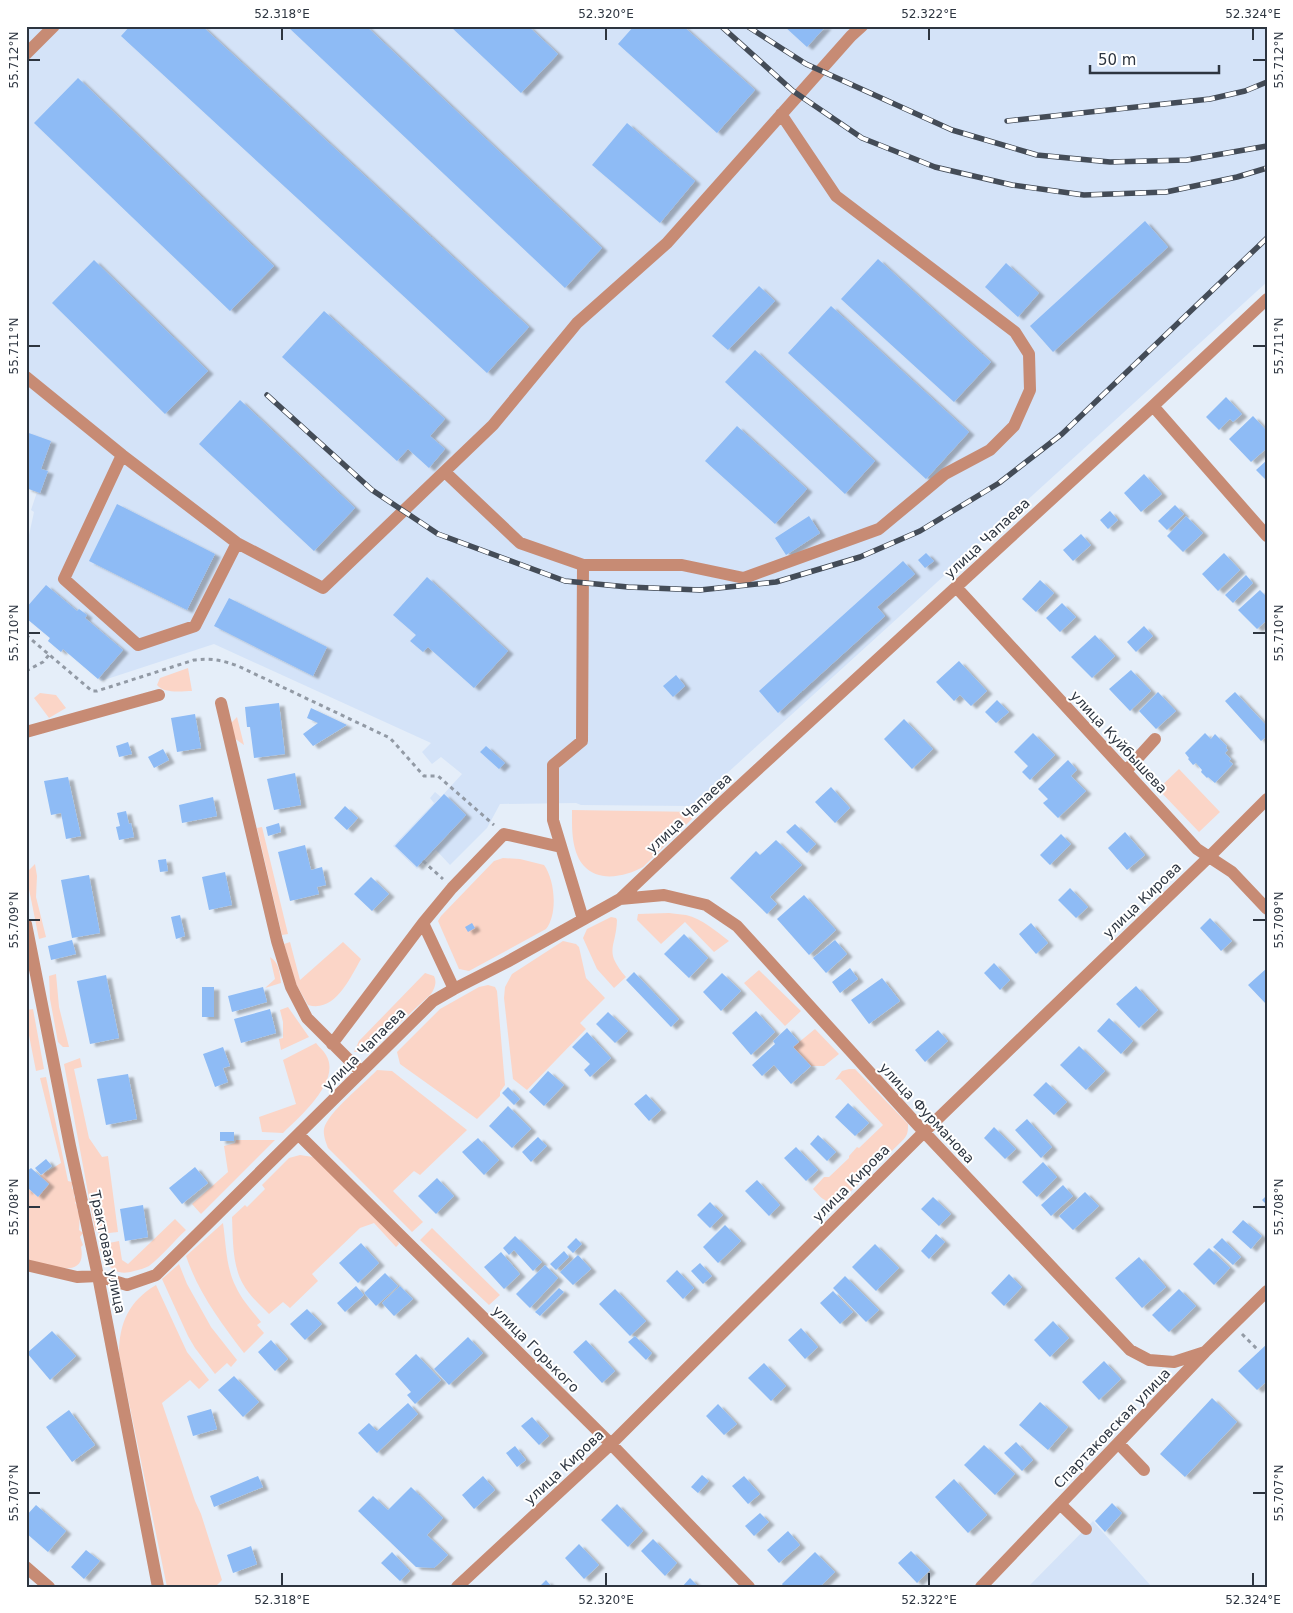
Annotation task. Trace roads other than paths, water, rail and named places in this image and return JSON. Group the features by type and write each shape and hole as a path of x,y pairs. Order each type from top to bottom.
{"street":[{"path":"26,54 54,26"},
{"path":"26,376 122,454 238,543 323,588 493,425 577,324 667,243 862,26"},
{"path":"445,472 520,543 583,565 682,565 744,578 879,528 945,474 990,450 1014,426 1030,390 1029,354 1015,332 836,196 781,114"},
{"name":"улица Чапаева","path":"26,1266 77,1278 98,1276 127,1285 156,1275 433,1001 620,899 726,798 1267,299"},
{"path":"1153,406 1267,536"},
{"path":"122,454 64,579 138,645 195,626 238,543"},
{"path":"583,565 582,741 553,765 553,820 583,919"},
{"name":"улица Куйбышева","path":"956,587 1198,849 1232,872 1267,909"},
{"path":"26,732 159,694"},
{"path":"221,703 277,941 291,987 307,1018 361,1072"},
{"path":"1126,771 1155,739"},
{"name":"улица Кирова","path":"457,1587 611,1444 924,1132 1267,799"},
{"path":"332,1044 423,923 452,888 504,834 561,847"},
{"name":"улица Фурманова","path":"620,899 664,895 706,905 737,926 924,1132 1130,1350 1149,1360 1174,1362 1205,1352"},
{"path":"423,923 454,989"},
{"name":"Трактовая улица","path":"26,924 98,1276 158,1587"},
{"name":"улица Горького","path":"299,1135 611,1444 749,1587"},
{"name":"Спартаковская улица","path":"981,1587 1205,1352 1267,1291"},
{"path":"1118,1443 1144,1470"},
{"path":"1060,1504 1086,1529"},
{"path":"26,1567 49,1587"}],"railway":[{"path":"721,26 793,91 862,138 935,167 1012,185 1084,195 1166,192 1237,177 1267,168"},
{"path":"747,26 806,64 952,130 1037,155 1110,162 1187,160 1267,146"},
{"path":"1007,121 1210,99 1245,91 1267,82"},
{"path":"267,395 372,490 438,534 565,581 628,587 700,590 776,582 860,557 920,531 999,483 1062,434 1267,238"}]}
